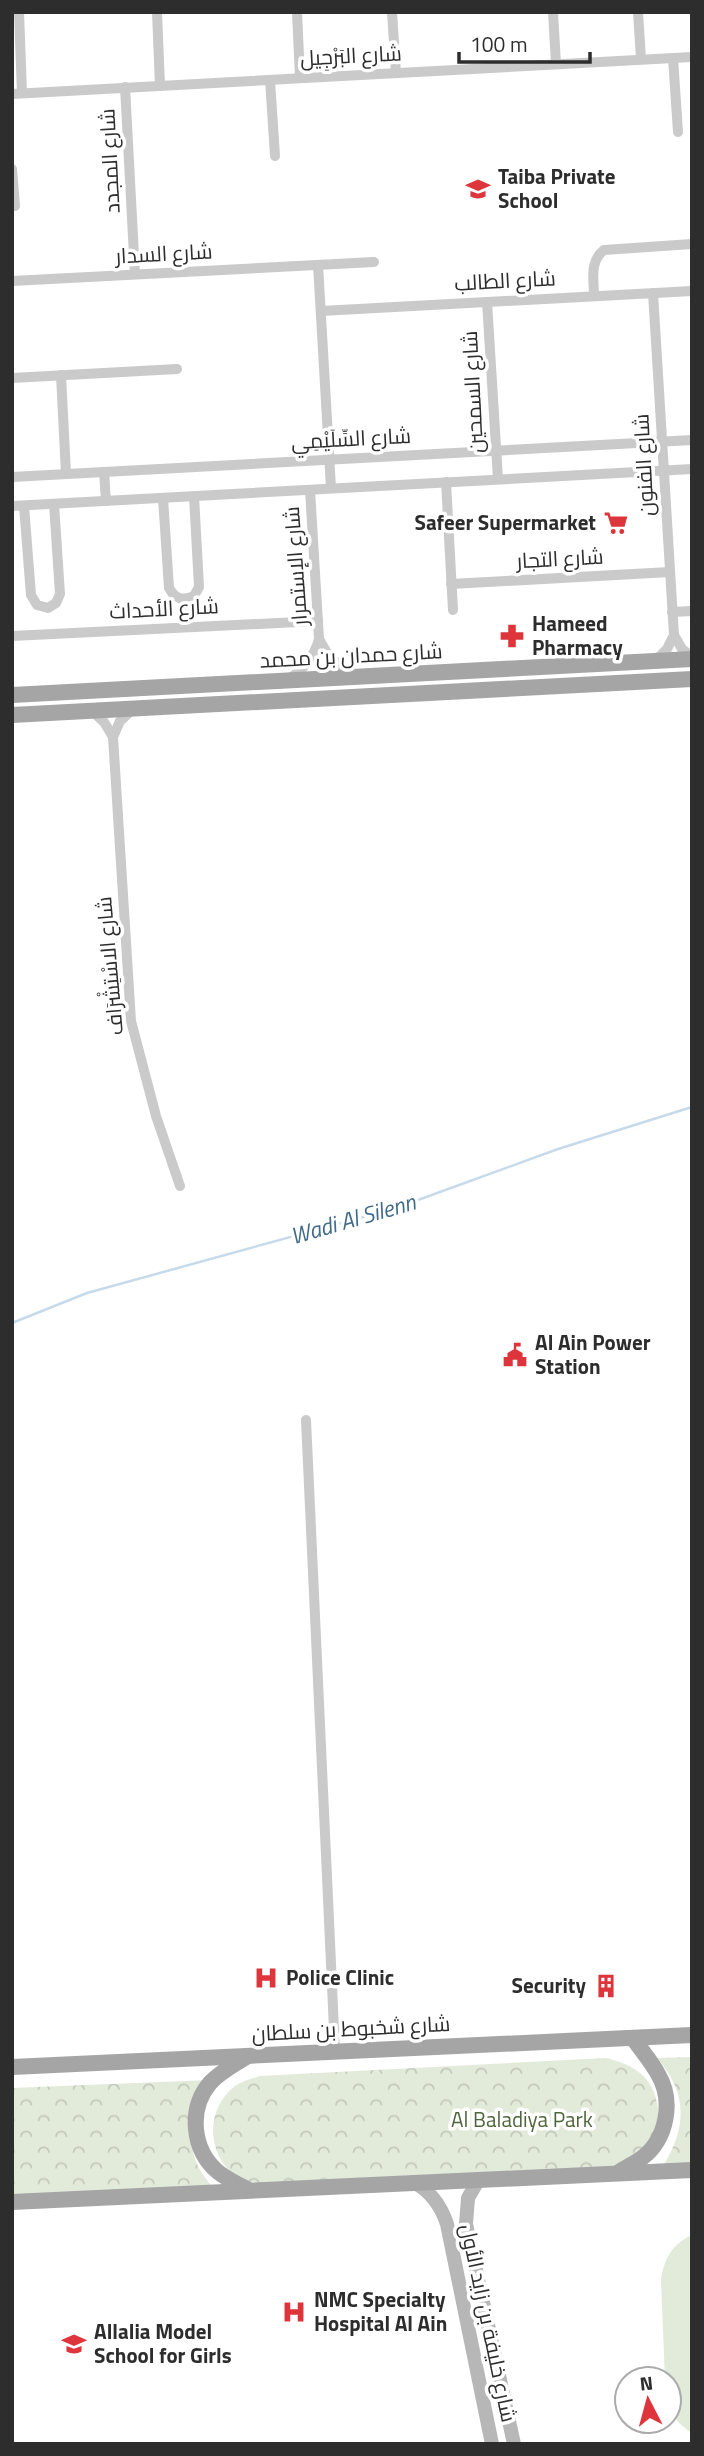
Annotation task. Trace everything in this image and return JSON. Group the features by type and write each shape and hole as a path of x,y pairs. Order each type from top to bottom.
{"main road":[{"name":"شارع حمدان بن محمد","path":"12,695 692,658"},
{"name":"شارع حمدان بن محمد","path":"12,715 692,679"},
{"name":"شارع شخبوط بن سلطان","path":"12,2067 692,2035"},
{"path":"617,2173 642,2158 654,2145 663,2129 667,2111 663,2083 633,2038"},
{"path":"247,2189 226,2178 209,2163 199,2143 195,2123 199,2104 209,2084 248,2056"},
{"path":"12,2202 692,2170"},
{"name":"شارع خليفة بن زايد الأول","path":"479,2179 468,2198 465,2218 514,2444"},
{"name":"شارع خليفة بن زايد الأول","path":"413,2182 432,2196 445,2216 492,2444"},
{"path":"457,2277 462,2276 468,2280 478,2325 484,2334 490,2337"}],"street":[{"path":"17,93 19,12"},
{"path":"157,12 160,86"},
{"path":"296,12 300,78"},
{"path":"392,12 396,73"},
{"path":"552,12 556,64"},
{"path":"638,12 641,60"},
{"name":"شارع البَرْجِيل","path":"17,93 692,57"},
{"path":"673,58 678,132"},
{"path":"270,79 275,156"},
{"name":"شارع المجدد","path":"125,88 135,274"},
{"path":"12,169 15,206"},
{"path":"594,296 593,266 604,250 692,244"},
{"name":"شارع السدار","path":"12,281 374,262"},
{"path":"318,265 331,488"},
{"name":"شارع الطالب","path":"321,311 692,291"},
{"name":"شارع الفنون","path":"653,293 674,635"},
{"name":"شارع السمحين","path":"487,302 498,479"},
{"path":"12,378 177,369"},
{"path":"61,375 66,474"},
{"name":"شارع السِّلَيْمِي","path":"12,477 692,440"},
{"path":"12,506 692,469"},
{"path":"104,472 106,501"},
{"path":"446,482 453,610"},
{"name":"شارع الإستمرار","path":"310,489 320,639 330,658 347,672 357,676"},
{"path":"163,498 169,588 176,597 184,599 194,596 199,587 194,496"},
{"path":"24,506 31,595 37,605 48,608 56,603 60,594 54,504"},
{"name":"شارع التجار","path":"452,584 670,572"},
{"path":"184,599 186,627"},
{"path":"672,612 692,611"},
{"name":"شارع الأحداث","path":"12,636 318,621"},
{"path":"674,635 682,649 692,658"},
{"path":"655,661 667,649 674,635"},
{"name":"شارع الإستمرار","path":"286,680 304,668 320,639"},
{"path":"113,737 120,721 133,709"},
{"path":"92,711 104,722 113,737"},
{"name":"شارع الاسْتِشْرَاف","path":"113,737 131,1021 156,1116 180,1186"},
{"path":"306,1420 335,2051"}],"green space":[{"path":"692,2057 692,2165 663,2166 677,2138 681,2111 674,2084 657,2058"},
{"name":"Al Baladiya Park","path":"606,2058 640,2073 648,2081 657,2101 659,2127 628,2166 255,2184 228,2169 214,2142 216,2112 223,2098 238,2084 260,2076"},
{"path":"210,2080 195,2123 193,2149 203,2175 215,2189 12,2199 12,2088"},
{"path":"692,2235 692,2433 683,2426 683,2365 664,2365 661,2280 664,2265 679,2243"}],"waterway":[{"name":"Wadi Al Silenn","path":"12,1323 87,1293 396,1208 558,1149 692,1107"}],"place":[{"name":"Taiba Private School","path":"478,189"},
{"name":"Safeer Supermarket","path":"616,523"},
{"name":"Hameed Pharmacy","path":"512,636"},
{"name":"Al Ain Power Station","path":"515,1355"},
{"name":"Police Clinic","path":"266,1978"},
{"name":"Security","path":"606,1986"},
{"name":"NMC Specialty Hospital Al Ain","path":"294,2312"},
{"name":"Allalia Model School for Girls","path":"74,2344"}]}
